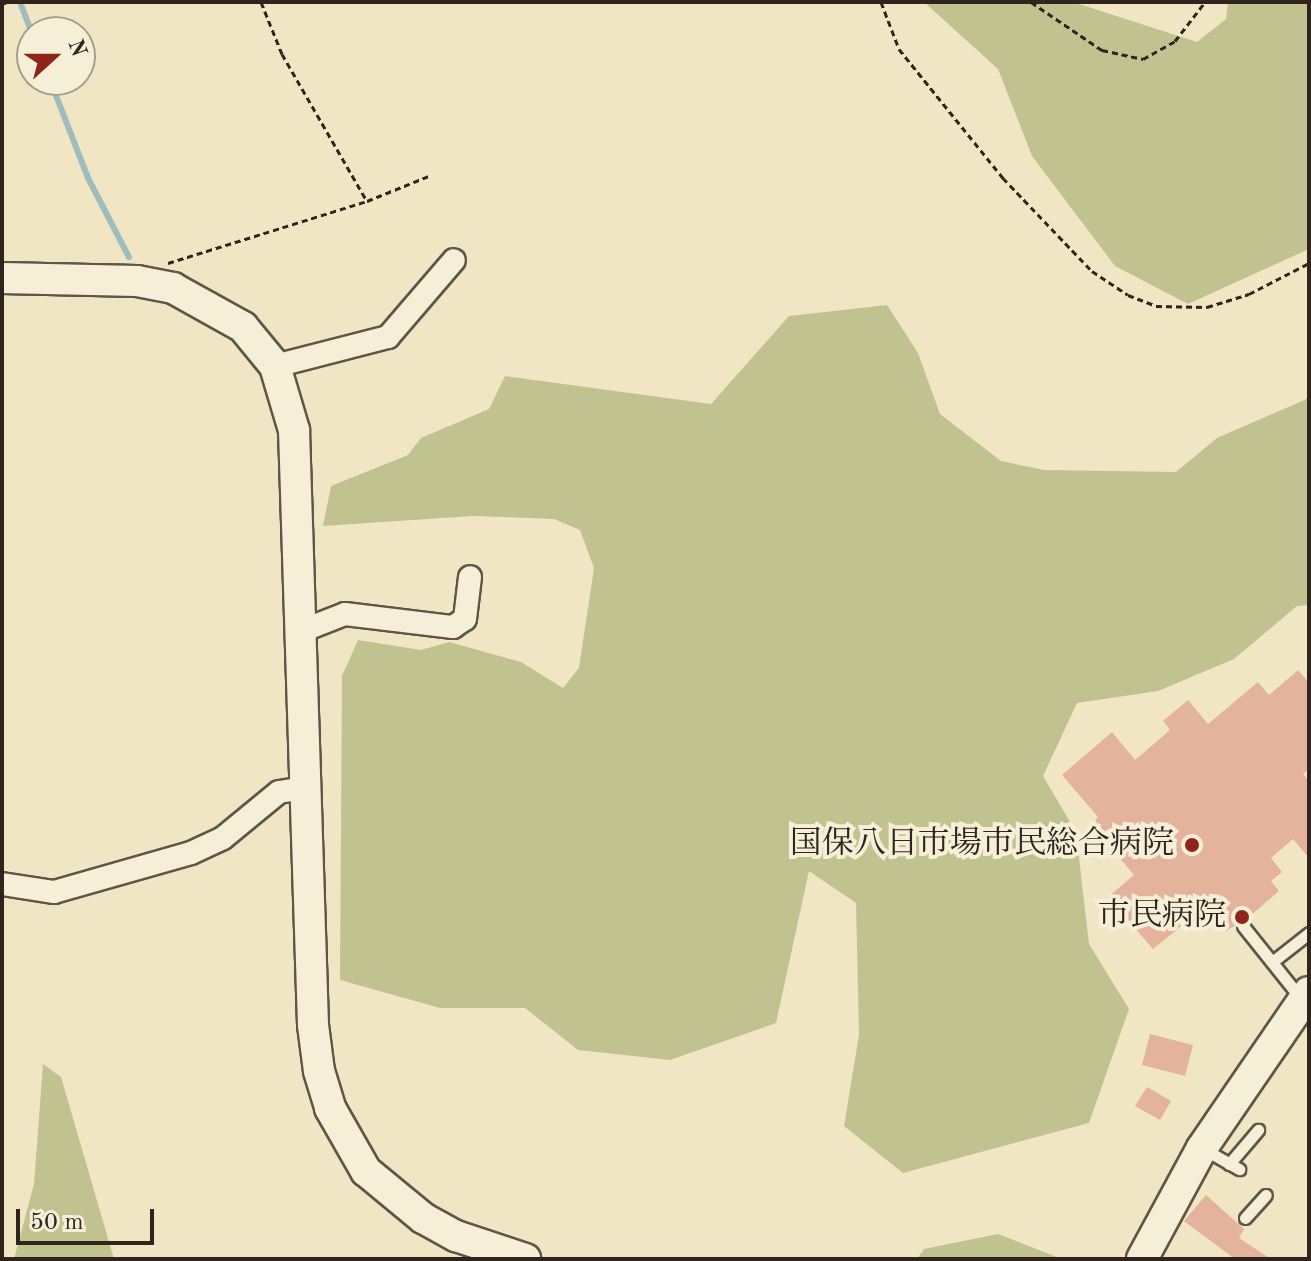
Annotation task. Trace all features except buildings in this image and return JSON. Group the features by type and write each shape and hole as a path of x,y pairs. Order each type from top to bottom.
{"street":[{"path":"275,366 388,337 454,260"},
{"path":"2,278 137,281 173,288 221,310 243,327 275,366 294,430 313,1025 330,1108 366,1171 392,1195 456,1236 525,1259"},
{"path":"299,632 345,614 453,627 465,619 470,577"},
{"path":"2,884 54,892 191,853 223,838 279,792 304,788"},
{"path":"1142,1259 1202,1148 1306,996"}],"lane":[{"path":"1243,926 1272,962 1306,996"},
{"path":"1272,962 1309,933"},
{"path":"1202,1148 1234,1167 1258,1130"},
{"path":"1245,1218 1266,1195"}],"path":[{"path":"261,2 282,54 367,201"},
{"path":"881,2 899,49 1003,178 1092,271 1128,295 1156,306 1207,307 1249,294 1309,263"},
{"path":"1031,2 1102,50 1143,59 1175,41 1205,2"},
{"path":"137,281 183,254 367,201 431,175"}],"green space":[{"path":"924,2 1073,2 1197,42 1226,19 1228,2 1309,2 1309,249 1188,304 1115,266 1032,156 998,69"},
{"path":"887,305 918,353 940,414 1001,461 1044,470 1176,472 1217,438 1309,398 1309,605 1297,606 1234,659 1158,691 1077,703 1043,776 1076,832 1089,944 1129,1009 1089,1123 903,1173 844,1126 859,1035 856,903 809,871 776,1023 670,1060 578,1050 525,1008 440,1008 340,980 342,676 358,640 421,650 449,642 521,662 563,688 579,668 594,568 580,530 554,519 473,516 323,526 331,486 408,455 421,438 489,409 505,376 711,404 789,316"},
{"path":"43,1064 61,1077 114,1259 14,1259 34,1184"},
{"path":"998,1234 1062,1259 917,1259 924,1249"}],"waterway":[{"path":"20,2 25,16"},
{"path":"56,96 88,178 129,257"}],"place":[{"name":"国保八日市場市民総合病院","path":"1192,845"},
{"name":"市民病院","path":"1242,917"}]}
